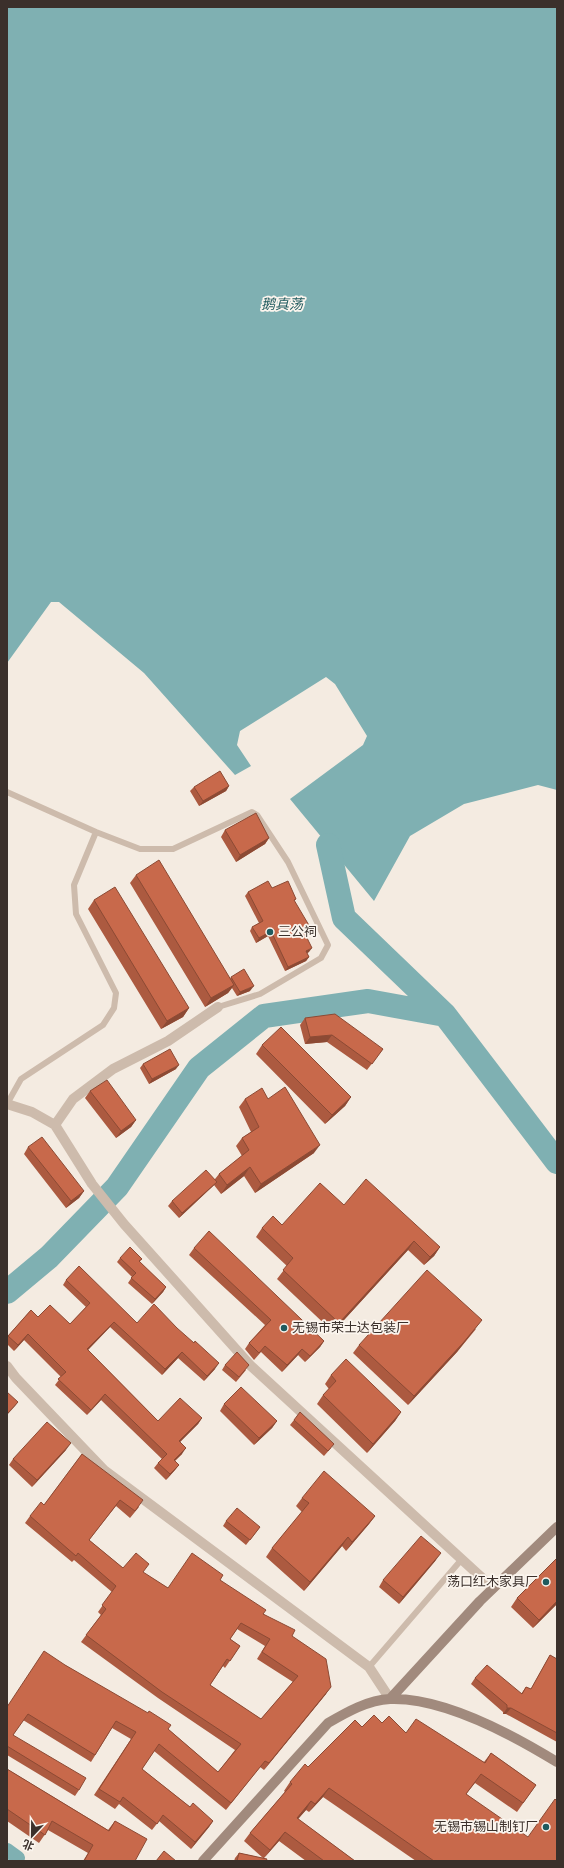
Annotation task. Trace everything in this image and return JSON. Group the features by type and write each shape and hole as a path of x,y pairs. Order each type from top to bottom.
{"street":[{"path":"55,1125 73,1099 113,1068 168,1041 218,1007"},
{"path":"7,1104 32,1112 55,1125 92,1184 124,1224 251,1366 493,1588"},
{"path":"7,1366 16,1378 104,1470 368,1667 390,1699"},
{"path":"390,1699 493,1588 557,1526"},
{"path":"203,1861 328,1723 352,1709 390,1699 423,1702 476,1719 519,1739 557,1762"}],"lane":[{"path":"7,792 96,832 140,849 173,849 252,812 257,815 288,862 328,945 321,958 260,994 218,1007"},
{"path":"7,1104 21,1079 103,1025 114,1008 116,993 76,914 74,885 96,832"},
{"path":"368,1667 462,1559"}],"water":[{"name":"鹅真荡","path":"7,7 557,7 557,790 538,785 464,804 410,836 374,901 290,799 363,745 367,736 335,684 326,677 240,731 237,745 251,766 235,775 144,673 59,602 51,602 7,663"}],"building":[{"path":"220,771 229,786 203,801 194,787"},
{"path":"256,813 269,838 240,855 225,830"},
{"path":"159,860 234,985 211,998 136,875"},
{"path":"268,881 272,888 288,881 296,899 294,900 310,927 303,930 312,948 306,951 309,957 288,967 271,931 259,938 252,927 263,921 248,892"},
{"path":"115,887 189,1008 167,1021 94,900"},
{"path":"244,969 254,986 240,992 231,977"},
{"path":"335,1014 383,1049 372,1064 332,1035 310,1037 305,1018"},
{"path":"281,1027 351,1097 332,1115 262,1045"},
{"path":"170,1049 179,1065 152,1079 143,1064"},
{"path":"107,1080 136,1120 121,1131 90,1091"},
{"path":"285,1087 320,1145 261,1184 250,1167 227,1185 219,1174 249,1150 242,1138 259,1127 245,1099 262,1088 268,1099"},
{"path":"42,1137 84,1191 71,1201 28,1147"},
{"path":"206,1170 217,1182 182,1213 172,1201"},
{"path":"366,1179 440,1247 430,1257 414,1241 339,1323 283,1270 293,1258 262,1228 273,1216 282,1225 320,1183 344,1205"},
{"path":"209,1231 324,1341 310,1356 302,1349 287,1365 265,1346 259,1353 249,1343 271,1320 194,1248"},
{"path":"130,1247 142,1259 139,1261 166,1287 155,1299 131,1278 136,1273 120,1258"},
{"path":"79,1266 137,1323 154,1304 177,1328 194,1343 195,1341 219,1363 207,1376 182,1352 165,1369 114,1322 87,1349 158,1421 180,1398 202,1418 179,1441 186,1448 174,1460 179,1465 170,1474 158,1463 167,1454 105,1394 91,1410 58,1379 66,1372 28,1334 18,1345 8,1336 31,1310 38,1317 50,1305 70,1324 90,1303 66,1280"},
{"path":"427,1270 482,1320 414,1396 359,1345"},
{"path":"237,1352 249,1365 239,1377 225,1365"},
{"path":"346,1359 401,1412 373,1444 323,1395 336,1381 331,1375"},
{"path":"241,1387 277,1421 259,1438 224,1404"},
{"path":"7,1392 18,1402 8,1413 7,1413"},
{"path":"300,1412 334,1444 328,1451 294,1420"},
{"path":"47,1422 71,1443 37,1480 13,1459"},
{"path":"82,1454 143,1500 135,1511 120,1500 89,1540 123,1568 136,1553 149,1564 143,1572 168,1588 192,1553 223,1575 220,1580 266,1610 263,1614 295,1630 292,1636 326,1659 331,1687 269,1763 265,1761 231,1803 159,1744 142,1769 190,1807 193,1803 213,1821 195,1842 163,1815 157,1824 123,1797 120,1802 99,1789 136,1732 116,1721 95,1755 28,1714 13,1735 86,1778 79,1790 7,1746 7,1707 44,1651 65,1665 148,1713 149,1711 171,1725 168,1729 218,1772 241,1744 162,1692 86,1635 106,1609 102,1605 116,1586 78,1553 76,1556 30,1516 41,1502 44,1505","holes":["241,1623 270,1639 262,1652 298,1676 261,1719 210,1685 227,1659 230,1661 240,1646 230,1639"]},
{"path":"324,1471 375,1516 352,1542 348,1537 310,1582 272,1548 309,1503 302,1498"},
{"path":"237,1508 260,1527 250,1540 226,1521"},
{"path":"421,1536 441,1553 403,1597 383,1580"},
{"name":"荡口红木家具厂","path":"557,1558 557,1601 539,1620 517,1598"},
{"path":"550,1655 557,1659 557,1733 511,1708 507,1708 507,1705 475,1678 487,1665 522,1694 526,1687 531,1689"},
{"path":"374,1715 382,1723 389,1716 406,1733 416,1719 485,1763 491,1753 536,1785 523,1803 481,1774 466,1794 528,1837 555,1799 557,1801 557,1861 434,1861 329,1788 315,1804 311,1801 297,1818 355,1861 324,1861 285,1832 270,1850 250,1833 292,1784 290,1782 305,1764 308,1767 355,1720 362,1727"},
{"path":"7,1769 109,1831 115,1821 147,1839 135,1861 84,1861 93,1845 52,1821 45,1835 7,1809"},
{"path":"164,1851 176,1861 156,1861"},
{"path":"239,1853 267,1859 266,1861 237,1861"}],"waterway":[{"path":"328,845 344,918 445,1015 557,1162"},
{"path":"7,1292 49,1257 117,1187 199,1068 264,1016 368,1001 445,1015"},
{"path":"7,1850 18,1858"}],"place":[{"name":"三公祠","path":"270,932"},
{"name":"无锡市荣士达包装厂","path":"284,1328"},
{"name":"荡口红木家具厂","path":"546,1582"},
{"name":"无锡市锡山制钉厂","path":"546,1827"}]}
